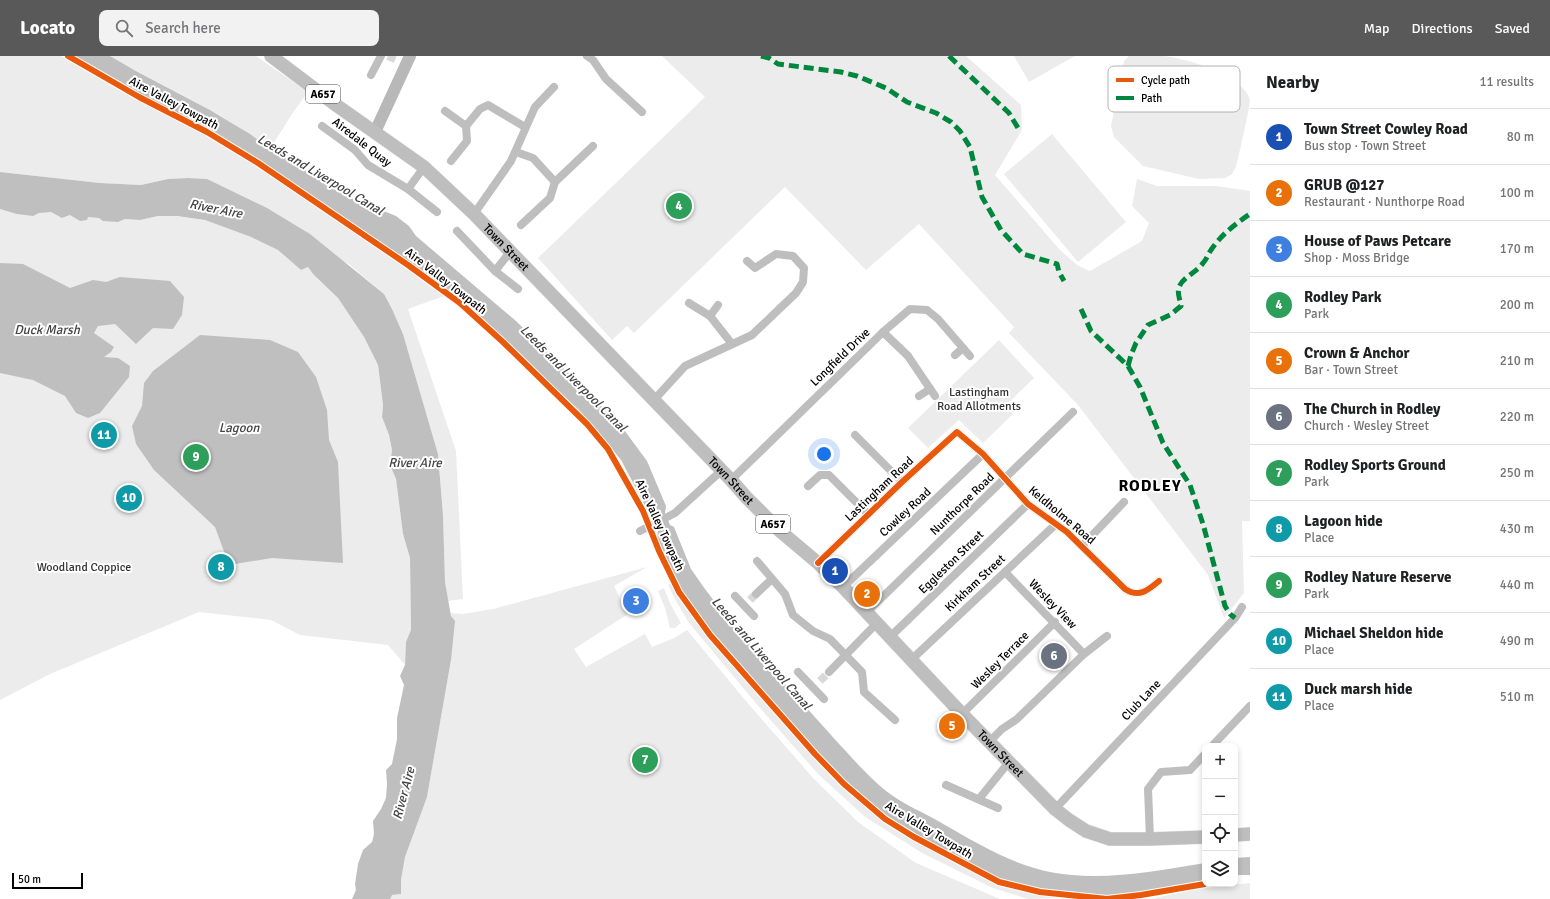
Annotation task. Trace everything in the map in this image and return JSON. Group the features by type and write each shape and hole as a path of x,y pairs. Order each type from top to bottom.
{"main road":[{"name":"A657","path":"271,56 375,132"},
{"name":"Town Street","path":"375,132 424,167 474,214 654,400 746,498 780,531 818,563 843,587 962,714 1055,809 1086,831 1110,839 1202,837"},
{"path":"1238,835 1250,834"}],"street":[{"path":"371,75 381,56"},
{"path":"587,56 593,60 606,78 642,112"},
{"path":"375,132 405,60"},
{"path":"474,214 511,161 534,108 554,87"},
{"path":"451,161 467,141 466,126 480,109 488,105 525,127"},
{"path":"445,112 466,126"},
{"name":"Airedale Quay","path":"322,126 355,150 368,165 408,190 437,212"},
{"path":"521,225 550,198 554,182 593,146"},
{"path":"516,152 533,158 554,182"},
{"path":"408,190 424,167"},
{"path":"457,231 495,271 518,289"},
{"path":"495,271 510,252"},
{"path":"654,400 685,366 752,335 796,293 803,282 804,268 793,256 776,254 755,268 747,260"},
{"path":"689,303 710,316 732,344"},
{"path":"710,316 718,305"},
{"name":"Longfield Drive","path":"640,531 657,524 675,513 726,476 910,309 927,310 938,319 970,356"},
{"path":"883,332 908,356 935,396"},
{"path":"955,355 963,348"},
{"path":"919,396 930,389"},
{"name":"Nunthorpe Road","path":"867,612 1074,412"},
{"name":"Keldholme Road","path":"957,432 983,454 1028,504 1083,546 1125,589 1131,593 1137,594 1150,589 1159,581"},
{"name":"Lastingham Road","path":"818,563 868,514 957,432"},
{"path":"855,435 902,482"},
{"name":"Cowley Road","path":"843,587 983,454"},
{"path":"808,486 820,475 829,476 868,514"},
{"path":"1083,546 1124,502"},
{"name":"Eggleston Street","path":"890,638 1028,504"},
{"name":"Kirkham Street","path":"911,660 1056,524"},
{"path":"757,561 785,594 793,615 813,631 830,639 846,655 862,672 864,692 895,720"},
{"name":"Wesley View","path":"1005,572 1055,622 1084,654"},
{"path":"756,594 772,579"},
{"path":"735,596 747,603 754,616"},
{"name":"Club Lane","path":"1055,809 1235,618 1242,607"},
{"name":"Wesley Terrace","path":"962,714 1055,622"},
{"path":"829,672 878,623"},
{"path":"990,741 1002,729 1018,719 1084,654 1107,636"},
{"path":"798,672 824,699"},
{"path":"813,687 820,681"},
{"path":"1215,743 1250,706"},
{"path":"1150,839 1148,789 1162,772 1190,770 1202,757"},
{"path":"979,799 1009,762"},
{"path":"946,785 998,808"}],"green space":[{"path":"0,56 61,56 229,148 343,223 444,296 408,309 456,451 463,599 448,601 445,582 443,515 438,454 403,334 384,294 350,265 207,179 168,179 141,185 100,183 0,172"},
{"path":"110,56 256,56 308,92 270,149 251,135 212,111"},
{"path":"662,56 966,56 1021,105 1022,130 995,175 1060,250 1077,265 1090,271 1142,241 1149,223 1132,206 1137,179 1157,186 1216,186 1250,191 1250,521 1242,521 1244,593 1224,618 1208,575 1078,405 1009,333 1014,327 919,224 866,270 785,187 634,333 627,326 612,340 538,258 705,97"},
{"path":"1014,56 1075,56 1029,82"},
{"path":"1129,56 1163,56 1173,57 1204,66 1123,66 1124,61"},
{"path":"1240,86 1250,100 1236,166 1232,174 1226,178 1199,179 1143,166 1114,137 1111,126 1114,112 1240,112"},
{"path":"1052,134 1126,222 1078,262 1004,174"},
{"name":"Woodland Coppice","path":"0,209 51,212 62,218 70,215 99,218 118,222 125,219 140,220 158,216 177,216 205,220 251,237 278,250 301,270 308,267 313,274 338,298 364,337 378,365 383,405 382,417 389,435 392,450 390,465 396,479 403,534 410,558 411,631 406,642 405,665 388,645 300,635 271,620 199,612 50,674 0,700"},
{"name":"Lastingham Road Allotments","path":"999,340 1034,378 1006,405 1013,414 983,443 959,420 928,448 908,428"},
{"path":"647,567 614,586 628,614 574,649 586,667 645,634 652,647 672,639 687,630 745,700 814,779 858,822 916,863 1000,899 390,899 391,895 401,894 401,880 405,857 427,797 451,660 452,619 450,613 463,614 493,609"},
{"path":"672,583 681,601 741,676 813,756 843,786 884,821 913,839 998,884 1039,895 1064,898 1028,899 993,888 922,853 864,816 818,774 754,701 689,623 668,585"},
{"path":"664,588 681,623 675,628 670,628 665,608 658,591"},
{"path":"1250,883 1250,899 1150,899 1197,889 1238,887 1238,884"}],"water":[{"path":"73,56 110,56 210,110 250,134 270,149 345,196 396,216 409,226 416,236 516,321 619,423 647,461 666,506 665,513 670,525 674,527 691,569 733,626 840,745 879,785 893,796 1002,856 1019,863 1053,873 1089,876 1122,875 1202,863 1202,881 1115,896 1044,890 999,878 931,844 896,824 868,802 823,758 710,633 684,596 672,575 657,538 658,531 661,527 657,518 651,517 621,460 580,411 461,301 438,283 253,156 182,116 100,73"},
{"name":"River Aire","path":"0,172 100,183 141,185 168,179 207,179 267,208 310,234 384,294 403,334 438,454 443,515 445,582 451,616 455,621 451,660 427,797 405,857 401,880 401,894 392,895 390,899 352,899 356,890 355,884 358,864 363,850 372,842 374,834 373,821 386,798 386,770 392,764 397,739 397,718 404,685 400,676 405,665 406,642 411,630 410,558 403,534 396,479 390,465 392,450 389,435 382,417 383,405 378,365 364,337 338,298 313,274 308,267 301,270 278,250 251,237 205,220 177,216 158,216 140,220 125,219 118,222 103,221 99,218 88,217 87,220 80,221 70,215 62,218 51,212 39,213 33,216 17,214 0,209"},
{"name":"Duck Marsh","path":"0,263 23,264 70,288 93,280 106,282 120,277 170,281 184,297 182,315 173,329 153,328 136,344 115,324 98,326 94,333 114,347 111,352 104,357 118,358 130,366 129,377 100,413 88,418 76,413 65,396 33,380 0,373"},
{"name":"Lagoon","path":"200,335 270,340 298,352 316,377 327,410 329,440 338,462 343,563 272,558 229,565 215,527 154,470 136,444 132,426 142,406 144,383 153,371"},
{"path":"1250,857 1250,875 1238,875 1238,858"}],"tunnel":[{"path":"388,56 398,60"},
{"path":"750,600 756,594"},
{"path":"820,681 829,672"}],"marked path":[{"path":"761,56 769,58 778,64 841,72 857,76 886,88 907,102 936,113 951,122 960,131 970,147 982,197 1001,230 1023,254 1057,264 1064,281"},
{"path":"949,56 1009,113 1018,128"},
{"path":"1128,366 1136,343 1148,325 1170,315 1181,306 1178,292 1181,283 1206,260 1215,245 1224,235 1250,214"},
{"path":"1081,309 1091,331 1128,366 1140,387 1163,443 1190,485 1203,524 1225,606 1230,614 1235,618"}],"cycle path":[{"name":"Aire Valley Towpath","path":"68,56 139,97 207,132 258,163 408,265 460,303 503,342 587,424 608,449 643,511 659,551 679,592 710,635 815,754 844,784 885,819 914,837 999,882 1040,892 1107,899 1202,885"},
{"path":"818,563 902,482 957,432 983,454 1028,504 1067,532 1125,589 1130,592 1139,593 1151,588 1159,581"}],"place":[{"name":"Rodley Park","path":"679,206"},
{"name":"Duck marsh hide","path":"104,435"},
{"name":"Rodley Nature Reserve","path":"196,457"},
{"name":"Michael Sheldon hide","path":"129,498"},
{"name":"Lagoon hide","path":"221,567"},
{"name":"Town Street Cowley Road","path":"835,571"},
{"name":"GRUB @127","path":"867,594"},
{"name":"House of Paws Petcare","path":"636,601"},
{"name":"The Church in Rodley","path":"1054,656"},
{"name":"Crown & Anchor","path":"952,726"},
{"name":"Rodley Sports Ground","path":"645,760"}],"district":[{"name":"RODLEY","path":"1150,485"}],"water label":[{"name":"Leeds and Liverpool Canal","path":"321,174"},
{"name":"Leeds and Liverpool Canal","path":"574,378"},
{"name":"Leeds and Liverpool Canal","path":"762,653"}]}
